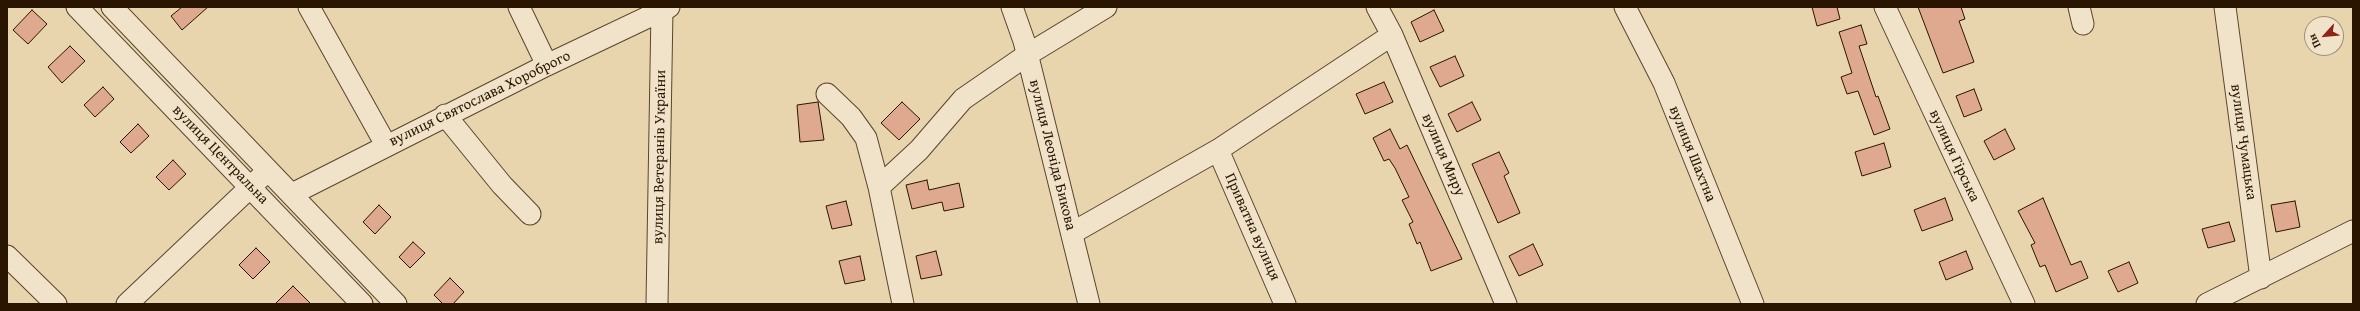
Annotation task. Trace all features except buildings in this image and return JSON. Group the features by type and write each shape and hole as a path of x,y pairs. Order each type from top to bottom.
{"street":[{"name":"вулиця Центральна","path":"77,7 251,186 362,304"},
{"name":"вулиця Центральна","path":"112,7 396,304"},
{"path":"309,7 386,145"},
{"path":"519,7 547,65"},
{"name":"вулиця Леоніда Бикова","path":"1012,7 1027,55 1089,304"},
{"path":"879,187 919,150 963,98 1027,55 1106,7"},
{"name":"вулиця Миру","path":"1377,7 1392,35 1506,304"},
{"name":"вулиця Шахтна","path":"1626,7 1664,83 1753,304"},
{"name":"вулиця Гірська","path":"1885,7 2024,304"},
{"name":"вулиця Чумацька","path":"2225,7 2262,278"},
{"name":"вулиця Святослава Хороброго","path":"292,194 386,145 547,65 666,9"},
{"name":"вулиця Ветеранів України","path":"658,304 666,9"},
{"path":"1072,233 1218,150 1392,35"},
{"path":"827,94 851,117 866,138 879,187 903,304"},
{"path":"446,115 502,185 530,214"},
{"name":"Приватна вулиця","path":"1218,150 1285,304"},
{"path":"127,304 268,171"},
{"path":"2207,304 2262,278 2353,231"},
{"path":"7,256 56,304"}]}
